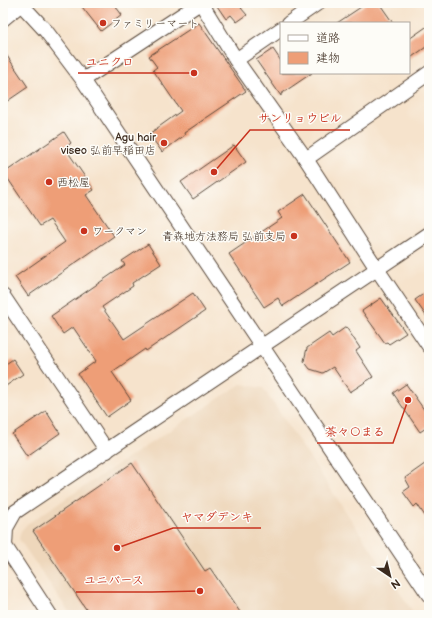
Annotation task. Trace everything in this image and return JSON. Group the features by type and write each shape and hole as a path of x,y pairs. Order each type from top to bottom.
{"street":[{"path":"3,19 20,3 46,31 83,80 429,595"},
{"path":"83,80 200,3 236,60 306,159 429,346"},
{"path":"290,22 318,3"},
{"path":"236,60 280,30"},
{"path":"306,159 429,73"},
{"path":"50,615 4,546 6,528 15,512 429,234"},
{"path":"3,296 107,451"}],"shaded area":[{"path":"241,384 263,388 415,615 71,615 19,539 21,531 27,524"}],"building":[{"name":"ファミリーマート","path":"79,3 113,3 122,15 101,31"},
{"path":"215,3 248,3 241,8 247,15 237,22 231,15 226,19"},
{"path":"367,3 379,3 392,22 338,22"},
{"path":"199,23 246,91 184,133 185,135 162,152 149,134 181,111 153,70 157,67 149,56"},
{"path":"429,25 429,45 410,58 410,38"},
{"path":"273,49 280,60 280,74 311,74 281,94 281,96 256,60"},
{"path":"3,50 28,87 3,104"},
{"path":"64,132 71,143 65,148 94,190 86,195 114,236 28,296 15,277 65,242 50,220 40,226 4,173"},
{"path":"234,145 246,162 193,199 181,182"},
{"name":"青森地方法務局 弘前支局","path":"305,194 350,262 283,306 278,298 264,307 229,254 282,218 278,212"},
{"path":"148,244 161,264 132,283 133,286 102,307 124,339 193,293 205,311 112,372 131,400 107,417 78,374 96,361 73,327 63,334 51,316 125,265 122,261"},
{"path":"429,290 429,320 415,300"},
{"path":"381,298 406,333 389,344 387,342 385,343 362,311"},
{"path":"346,327 360,348 356,351 373,377 350,392 333,367 323,373 310,369 304,361 307,348 329,333 332,337"},
{"path":"13,359 23,374 3,388 3,366"},
{"path":"406,384 425,411 429,408 429,426 420,432 393,393"},
{"path":"46,411 60,433 27,456 12,434"},
{"path":"429,461 429,522 417,504 414,507 403,492 410,487 405,478"},
{"path":"132,463 205,571 210,568 242,615 90,615 33,531"}],"place":[{"name":"ファミリーマート","path":"103,23"},
{"name":"ユニクロ","path":"194,73"},
{"name":"Agu hair viseo 弘前早稲田店","path":"164,143"},
{"name":"サンリョウビル","path":"214,172"},
{"name":"西松屋","path":"49,182"},
{"name":"ワークマン","path":"84,231"},
{"name":"青森地方法務局 弘前支局","path":"294,236"},
{"name":"茶々〇まる","path":"408,400"},
{"name":"ヤマダデンキ","path":"117,548"},
{"name":"ユニバース","path":"200,591"}]}
